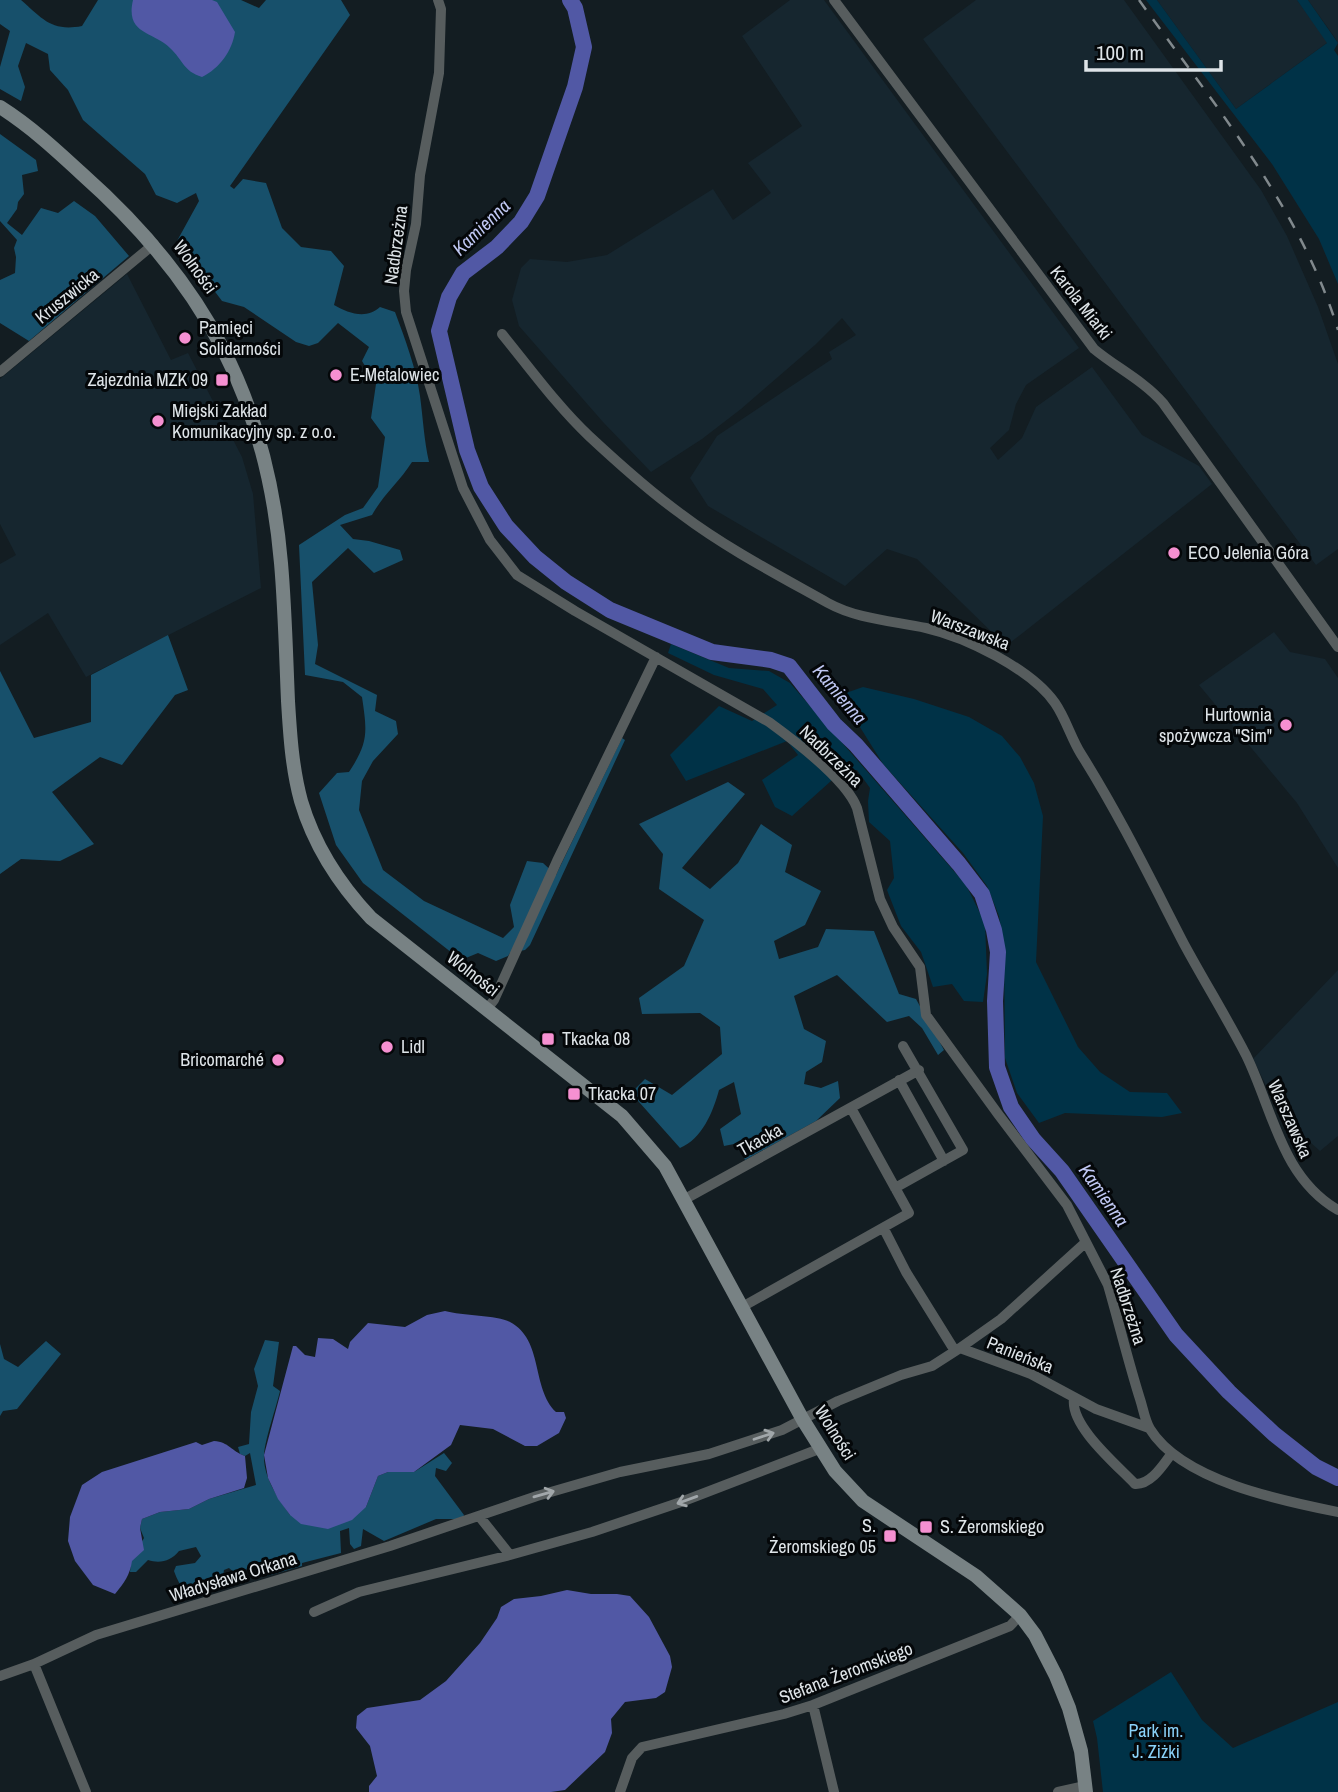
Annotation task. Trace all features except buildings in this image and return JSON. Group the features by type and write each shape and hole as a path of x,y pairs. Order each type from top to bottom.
{"street":[{"name":"Nadbrzeżna","path":"438,0 441,9 439,73 420,175 416,224 405,270 404,290 406,312 451,454 463,488 485,530 517,575 769,722 792,739 853,798 863,827 880,899 893,927 920,967 926,1015 1067,1205 1108,1285 1149,1428 1172,1453 1223,1480 1261,1495 1338,1513"},
{"name":"Karola Miarki","path":"834,0 1094,349 1151,390 1163,403 1338,647"},
{"name":"Wolności","path":"0,107 27,126 117,205 154,244 200,305 215,331 258,433 275,511 281,565 293,767 301,801 324,858 370,918 622,1116 665,1166 819,1449 848,1487 863,1501 975,1576 1020,1615 1044,1653 1069,1708 1081,1751 1086,1789"},
{"name":"Kruszwicka","path":"0,372 154,244"},
{"name":"Warszawska","path":"502,334 586,434 667,504 700,527 829,604 856,615 930,628 1004,659 1039,685 1055,703 1078,750 1110,800 1246,1057 1269,1115 1299,1176 1310,1190 1338,1210"},
{"path":"487,1009 494,1000 541,895 656,657"},
{"path":"895,1188 963,1150 903,1045"},
{"name":"Tkacka","path":"685,1199 919,1070"},
{"path":"899,1080 944,1161"},
{"path":"742,1307 909,1213 851,1108"},
{"path":"884,1228 906,1272 957,1349"},
{"path":"803,1420 838,1401 901,1375 932,1366 1001,1319 1085,1243"},
{"name":"Panieńska","path":"957,1349 1031,1374 1074,1399 1149,1428"},
{"path":"1074,1399 1073,1405 1082,1427 1135,1484 1140,1485 1147,1481 1172,1453"},
{"name":"Władysława Orkana","path":"0,1676 34,1664 96,1635 390,1546 537,1496 620,1472 709,1454 782,1430 803,1420"},
{"path":"314,1612 359,1592 592,1532 681,1502 819,1449"},
{"path":"479,1516 510,1555"},
{"name":"Stefana Żeromskiego","path":"620,1792 632,1758 642,1747 813,1705 1010,1626 1020,1615"},
{"path":"34,1664 86,1792"},
{"path":"813,1705 834,1792"},
{"path":"1058,1792 1086,1789"}],"shaded area":[{"path":"0,0 21,0 41,18 62,27 82,26 98,0 241,0 259,8 266,0 341,0 350,15 230,186 234,189 243,179 266,183 282,228 301,247 331,251 344,266 334,305 357,314 369,313 380,307 395,312 418,385 429,462 412,462 372,515 340,525 353,539 400,550 403,560 374,573 348,548 312,582 318,645 315,664 377,695 375,711 396,721 398,734 373,761 362,781 359,810 383,870 424,901 503,938 514,927 510,905 527,861 543,863 556,875 622,738 625,740 530,945 525,950 510,953 496,961 478,953 461,960 363,883 336,845 319,793 337,773 349,772 356,762 365,736 365,719 362,697 343,682 305,675 299,545 345,515 363,508 378,487 385,437 371,418 376,384 362,361 369,347 338,323 318,343 309,346 296,342 244,307 222,301 177,241 199,201 196,193 177,203 156,195 145,174 83,120 68,90 50,70 48,54 26,43 18,66 25,87 21,101 0,89 0,67 10,31 0,24"},
{"path":"790,0 824,0 1079,348 1026,385 1016,404 1009,430 990,448 998,460 1022,438 1036,407 1092,367 1142,435 1199,466 1212,484 1006,646 917,559 887,549 845,586 708,506 690,478 717,436 832,359 829,352 856,335 842,318 741,409 702,439 651,472 519,326 512,300 521,268 530,259 567,262 607,255 713,189 733,220 771,193 748,163 802,126 742,36"},
{"path":"976,0 1124,0 1261,190 1287,236 1318,307 1338,364 1338,549 1316,565 923,39"},
{"path":"1157,0 1297,0 1328,42 1236,109"},
{"path":"1308,0 1338,0 1338,43 1333,35"},
{"path":"0,134 36,160 38,171 22,175 24,194 7,223 22,235 41,208 58,213 74,201 95,216 129,256 29,341 0,323 0,280 15,273 14,248 17,240 0,221"},
{"path":"127,274 171,360 188,353 242,457 253,494 261,588 86,677 48,613 0,645 0,564 16,555 0,524 0,379"},
{"path":"1274,632 1290,652 1325,659 1338,678 1338,868 1297,803 1199,685"},
{"path":"168,635 188,690 175,695 122,765 100,757 52,792 94,844 60,861 21,859 0,874 0,671 34,738 91,722 91,675"},
{"path":"728,782 745,794 682,868 710,889 738,863 761,824 792,845 785,872 821,891 805,925 774,941 779,959 818,947 826,929 874,931 899,994 916,999 944,1050 938,1055 922,1028 909,1016 887,1022 837,975 794,996 804,1029 826,1041 822,1062 806,1072 804,1084 821,1088 838,1081 840,1098 816,1121 745,1160 739,1143 724,1146 720,1129 741,1114 734,1082 719,1090 710,1116 700,1131 688,1144 680,1148 631,1093 645,1079 672,1095 722,1054 720,1027 700,1013 642,1014 639,998 684,966 704,920 659,889 663,854 639,824"},
{"path":"1338,970 1338,1136 1320,1151 1281,1116 1253,1059"},
{"path":"265,1340 279,1342 273,1386 280,1391 266,1441 264,1463 272,1487 290,1515 366,1507 378,1476 388,1472 414,1472 444,1453 452,1463 446,1471 436,1468 435,1476 464,1515 462,1519 436,1519 384,1541 363,1529 361,1546 354,1549 350,1544 349,1528 340,1531 341,1553 267,1576 263,1574 261,1566 244,1570 237,1575 229,1568 224,1570 221,1588 198,1595 182,1588 174,1571 176,1566 195,1563 201,1556 196,1547 179,1551 165,1561 148,1560 136,1572 130,1572 131,1561 144,1538 140,1528 142,1519 160,1512 189,1509 209,1499 256,1485 250,1453 245,1456 240,1454 238,1447 249,1444 251,1412 258,1386 254,1369"},
{"path":"46,1341 61,1354 17,1409 3,1411 0,1416 0,1344 4,1359 18,1367"}],"green space":[{"path":"1146,0 1157,0 1236,109 1327,43 1297,0 1308,0 1338,43 1334,50 1338,56 1338,284 1319,239 1272,164"},
{"path":"671,644 729,668 769,671 790,683 966,885 985,923 987,974 983,1002 964,1001 952,984 933,987 921,952 901,926 887,890 894,878 890,841 869,822 870,788 857,770 841,772 792,816 775,807 762,780 798,755 787,741 686,781 670,755 719,706 752,721 777,705 763,689 714,675 668,653"},
{"path":"863,687 914,699 969,717 1002,736 1020,757 1034,783 1043,816 1036,962 1078,1047 1100,1072 1130,1092 1167,1093 1182,1113 1162,1117 1065,1113 1039,1123 1017,1093 1005,1058 1004,947 999,916 987,886 963,853 883,764 840,695"},
{"name":"Park im. J. Ziżki","path":"1171,1672 1202,1720 1233,1748 1338,1702 1338,1792 1103,1792 1093,1721"}],"water":[{"path":"133,0 217,2 235,32 228,52 220,64 208,73 202,77 196,75 163,42 137,26 133,20"},
{"path":"445,1311 504,1320 521,1330 533,1352 548,1402 556,1412 564,1412 566,1418 559,1433 537,1446 525,1446 493,1429 460,1425 451,1445 414,1472 388,1472 378,1476 366,1507 352,1520 328,1529 301,1524 278,1499 268,1478 264,1455 293,1346 305,1355 315,1357 318,1338 333,1339 348,1349 350,1342 368,1323 405,1327 427,1315"},
{"path":"214,1441 223,1443 245,1456 247,1478 244,1488 209,1499 189,1509 160,1512 142,1519 140,1528 144,1550 132,1561 121,1586 115,1594 93,1585 75,1561 68,1541 70,1517 82,1485 102,1472 196,1442 202,1445"},
{"path":"567,1590 630,1596 649,1617 670,1656 672,1667 665,1692 656,1698 625,1702 611,1719 612,1733 605,1752 565,1790 369,1792 369,1786 377,1776 370,1746 356,1728 357,1716 367,1708 420,1700 446,1681 480,1643 501,1607 514,1599"}],"waterway":[{"name":"Kamienna","path":"570,0 575,8 584,47 575,87 537,196 521,222 497,247 463,273 449,297 439,331 467,450 481,487 506,526 535,557 566,582 610,610 712,652 771,660 789,666 834,724 856,745 982,894 998,952 995,1001 997,1067 1011,1107 1033,1139 1062,1171 1176,1335 1229,1392 1274,1434 1316,1467 1338,1478"}],"railway":[{"path":"1139,0 1224,117 1278,199 1302,241 1338,330"}],"place":[{"name":"Pamięci Solidarności","path":"185,338"},
{"name":"E-Metalowiec","path":"336,375"},
{"name":"Zajezdnia MZK 09","path":"222,380"},
{"name":"Miejski Zakład Komunikacyjny sp. z o.o.","path":"158,421"},
{"name":"ECO Jelenia Góra","path":"1174,553"},
{"name":"Hurtownia spożywcza \"Sim\"","path":"1286,725"},
{"name":"Tkacka 08","path":"548,1039"},
{"name":"Lidl","path":"387,1047"},
{"name":"Bricomarché","path":"278,1060"},
{"name":"Tkacka 07","path":"574,1094"},
{"name":"S. Żeromskiego","path":"926,1527"},
{"name":"S. Żeromskiego 05","path":"890,1536"}]}
